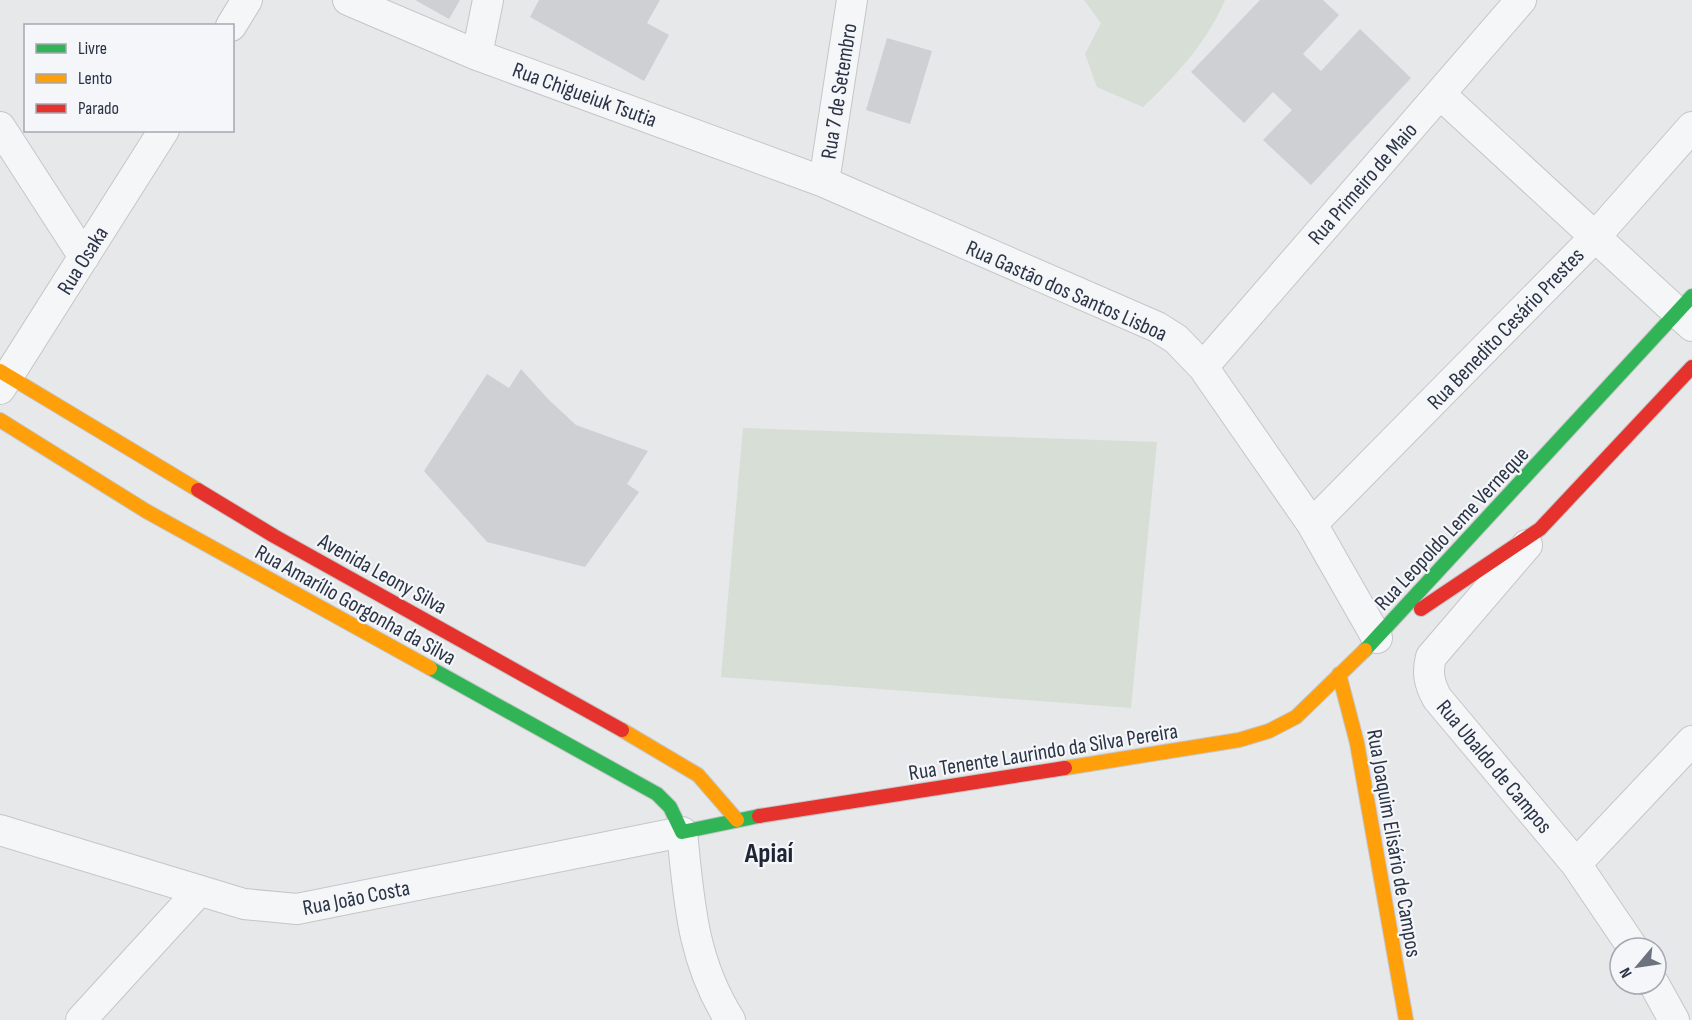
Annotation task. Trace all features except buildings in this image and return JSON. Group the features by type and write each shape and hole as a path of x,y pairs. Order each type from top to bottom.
{"main road":[{"name":"Rua Leopoldo Leme Verneque","path":"1377,638 1687,312"},
{"name":"Rua Leopoldo Leme Verneque","path":"1377,638 1540,529 1692,367"},
{"name":"Avenida Leony Silva","path":"3,379 274,536 684,765 698,775 737,820"},
{"name":"Rua Amarílio Gorgonha da Silva","path":"0,420 146,511 657,794 670,807 682,832"},
{"name":"Rua Tenente Laurindo da Silva Pereira","path":"682,832 737,820 1239,740 1269,732 1296,717 1377,638"},
{"name":"Rua Joaquim Elisário de Campos","path":"1339,674 1358,743 1406,1020"}],"street":[{"path":"232,24 247,0"},
{"name":"Rua Chigueiuk Tsutia","path":"348,0 477,55 824,182"},
{"path":"477,55 488,0"},
{"name":"Rua 7 de Setembro","path":"824,182 852,0"},
{"name":"Rua Primeiro de Maio","path":"1203,367 1521,0"},
{"path":"1440,94 1594,238 1687,312"},
{"path":"0,127 84,257"},
{"name":"Rua Benedito Cesário Prestes","path":"1312,525 1594,238 1692,127"},
{"name":"Rua Osaka","path":"3,379 163,132"},
{"name":"Rua Gastão dos Santos Lisboa","path":"824,182 1157,327 1176,339 1203,367 1312,525 1377,638"},
{"name":"Rua Ubaldo de Campos","path":"1540,529 1431,657 1427,670 1437,698 1576,864 1625,936"},
{"path":"1576,864 1692,741"},
{"name":"Rua João Costa","path":"0,830 244,904 297,909 682,832"},
{"path":"682,832 692,929 700,959 730,1020"},
{"path":"81,1020 200,891"},
{"path":"1661,996 1674,1020 1692,998"}],"shaded area":[{"path":"1084,0 1225,0 1209,30 1190,58 1143,107 1097,87 1085,54 1101,23"},
{"path":"743,428 1157,442 1131,708 721,677"}],"traffic: fast":[{"path":"1365,650 1692,296"},
{"path":"430,668 657,794 670,807 682,832 759,816"}],"traffic: slow":[{"path":"0,371 198,490"},
{"path":"0,420 146,511 430,668"},
{"path":"1065,768 1239,740 1269,731 1296,717 1365,650"},
{"path":"1339,674 1357,743 1406,1020"},
{"path":"622,730 698,775 737,820"}],"traffic: jam":[{"path":"1421,609 1540,529 1692,367"},
{"path":"198,490 274,536 622,730"},
{"path":"759,816 1065,768"}],"district":[{"name":"Apiaí","path":"769,852"}]}
